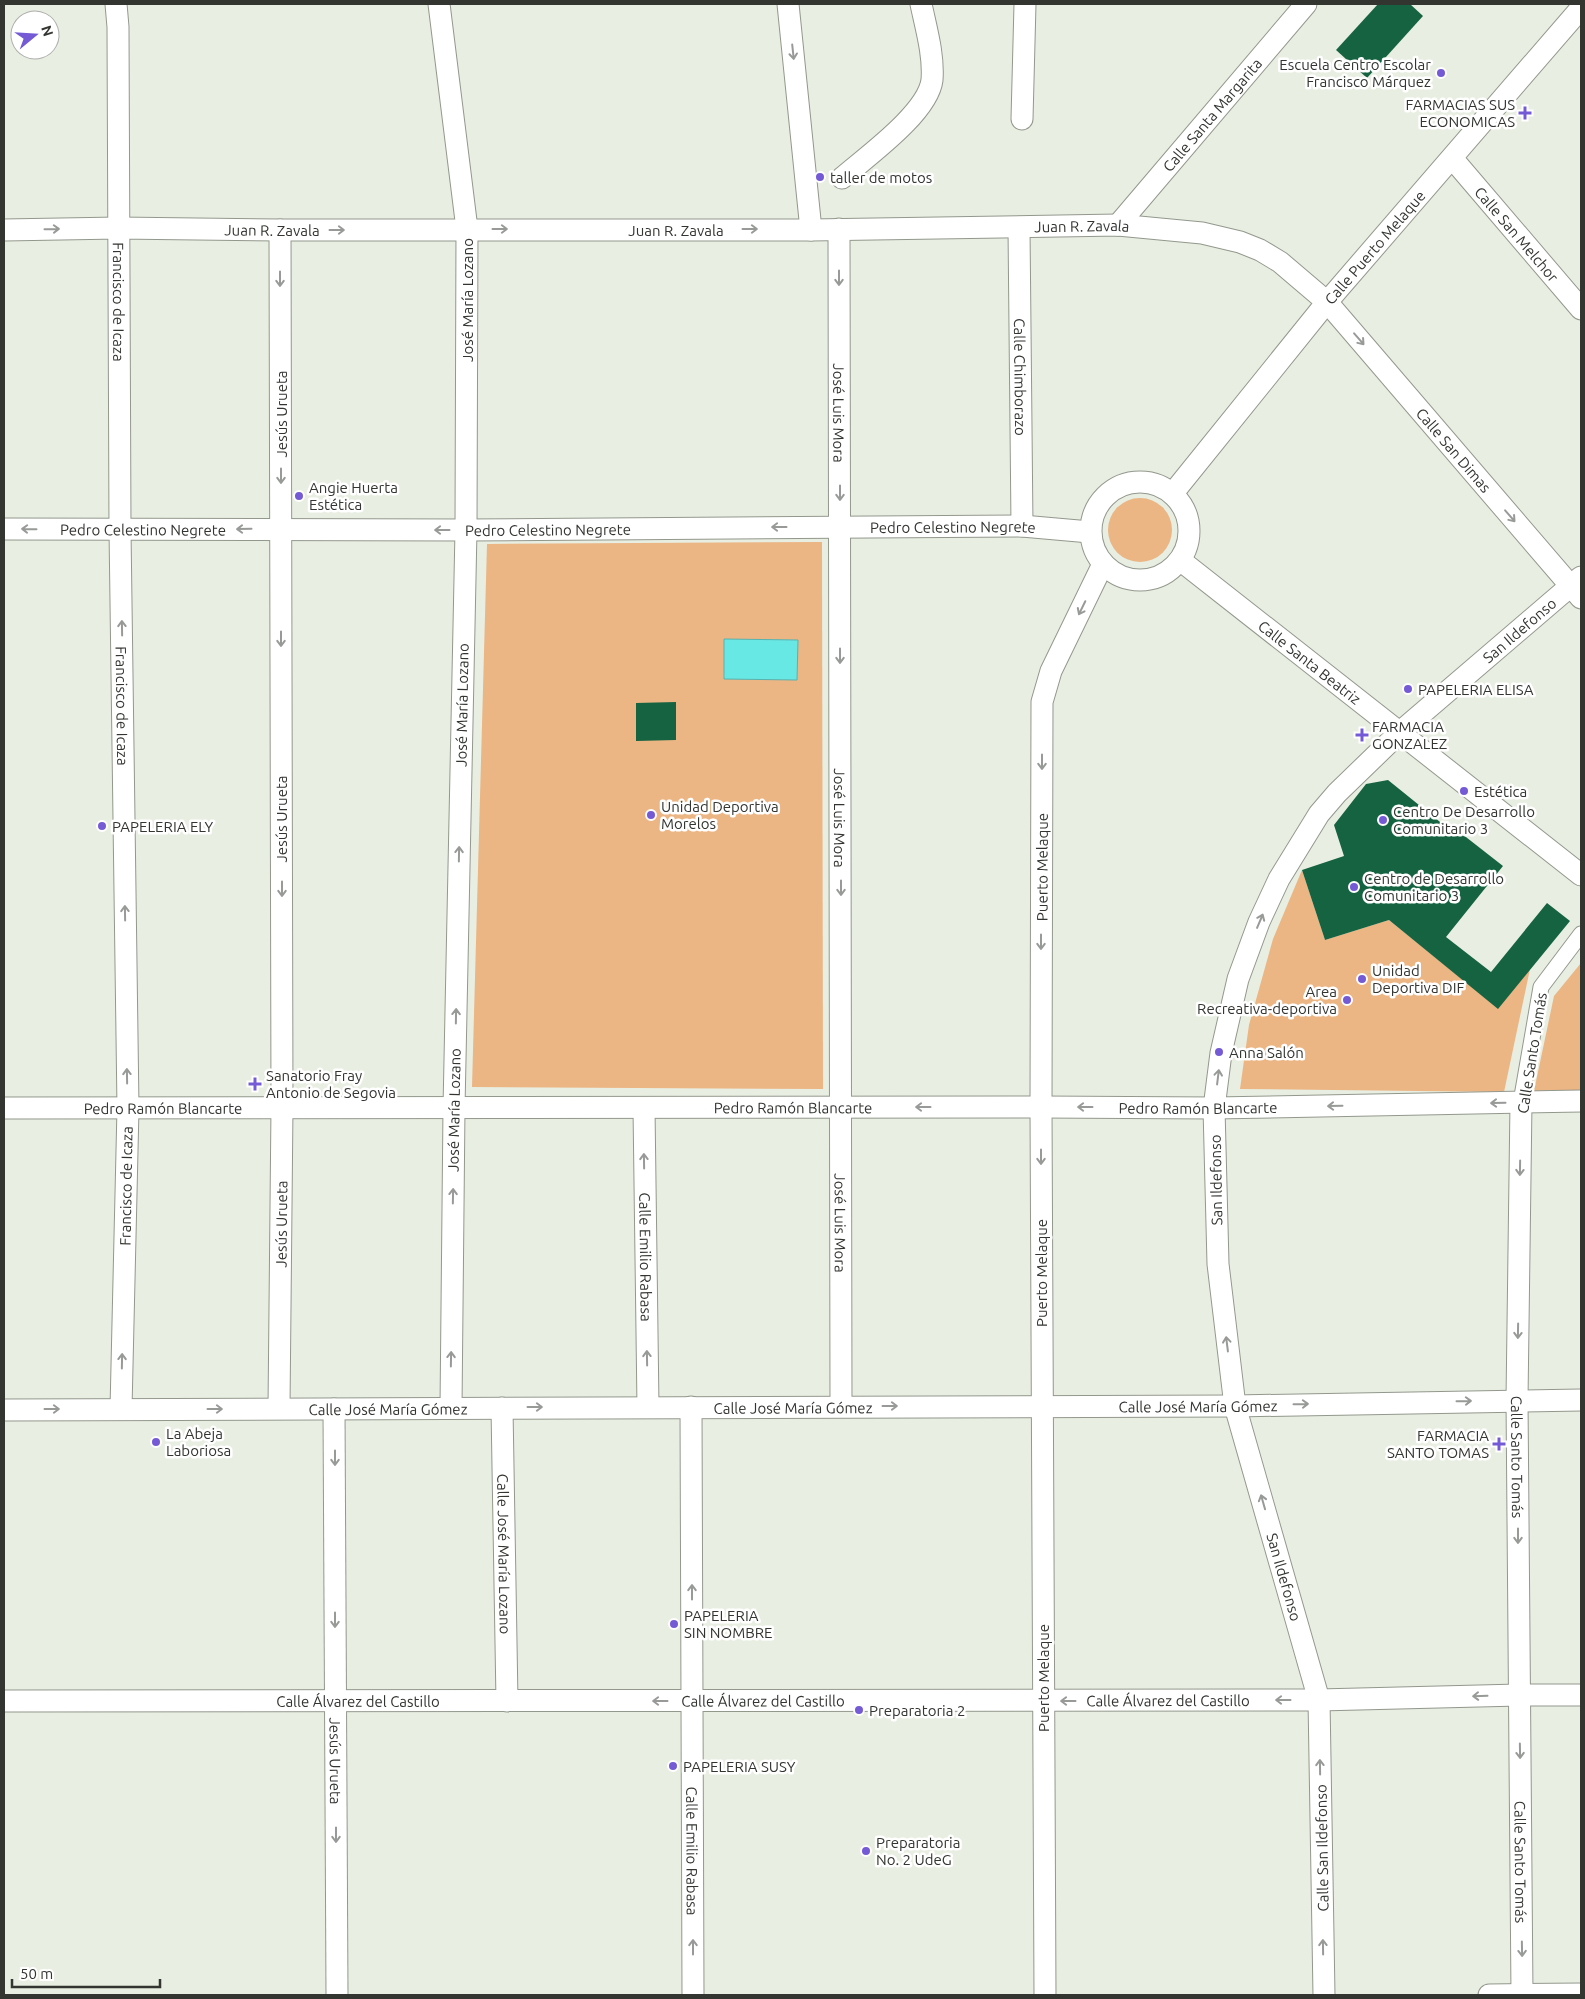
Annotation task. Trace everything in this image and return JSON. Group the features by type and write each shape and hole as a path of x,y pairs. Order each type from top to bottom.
{"street":[{"name":"Francisco de Icaza","path":"116,4 118,36 120,530 128,1108 121,1409"},
{"name":"José María Lozano","path":"439,4 467,229 466,530 454,1108 451,1408"},
{"path":"788,4 811,230"},
{"path":"842,178 899,130 926,97 932,82 932,62 921,4"},
{"path":"1022,119 1025,4"},
{"name":"Calle Santa Margarita","path":"1118,225 1306,4"},
{"name":"Calle Puerto Melaque","path":"1173,493 1327,302 1574,13"},
{"name":"Calle San Melchor","path":"1452,158 1581,309"},
{"name":"Juan R. Zavala","path":"4,230 118,228 280,230 811,230 1118,225 1202,233 1240,242 1260,250 1280,262 1327,302"},
{"name":"Calle Chimborazo","path":"1019,228 1022,526"},
{"name":"José Luis Mora","path":"839,229 842,1406"},
{"name":"Jesús Urueta","path":"279,1408 282,1107 280,230"},
{"name":"Calle San Dimas","path":"1327,302 1578,587"},
{"path":"1137,481 1156,483 1173,493 1184,507 1190,525 1188,543 1180,560 1168,572 1152,579 1143,580 1134,580 1117,575 1103,564 1092,544 1090,532 1093,513 1103,497 1119,485 1137,481"},
{"name":"Pedro Celestino Negrete","path":"4,529 466,530 1022,526 1090,532"},
{"name":"Calle Santa Beatriz","path":"1180,560 1581,875"},
{"name":"Puerto Melaque","path":"1045,1995 1040,1107 1042,702 1051,671 1103,564"},
{"name":"San Ildefonso","path":"1320,1700 1235,1406 1218,1264 1214,1108 1221,1053 1238,979 1259,922 1279,879 1336,793 1399,733 1578,587"},
{"name":"Calle Santo Tomás","path":"1522,1994 1517,1400 1521,1102 1541,987 1581,934"},
{"name":"Pedro Ramón Blancarte","path":"4,1108 1214,1108 1581,1101"},
{"name":"Calle Emilio Rabasa","path":"644,1108 648,1407"},
{"name":"Calle José María Gómez","path":"4,1410 1042,1405 1235,1406 1581,1400"},
{"name":"Calle Emilio Rabasa","path":"691,1407 693,1995"},
{"name":"Calle José María Lozano","path":"502,1408 507,1701"},
{"name":"Jesús Urueta","path":"334,1409 337,1995"},
{"name":"Calle Álvarez del Castillo","path":"4,1700 1044,1701 1320,1700 1581,1695"},
{"name":"Calle San Ildefonso","path":"1320,1700 1324,1995"},
{"path":"1489,1995 1581,1994"}],"shaded area":[{"path":"1134,498 1146,498 1163,507 1170,518 1172,530 1170,542 1163,553 1146,562 1134,562 1122,557 1113,548 1108,536 1108,524 1113,512 1122,503"},
{"name":"Unidad Deportiva Morelos","path":"822,542 823,1089 472,1087 487,544"},
{"name":"Unidad Deportiva DIF","path":"1302,870 1325,940 1389,920 1498,1008 1530,969 1504,1092 1240,1089 1249,1025 1273,939"},
{"path":"1581,963 1581,1090 1534,1091 1554,996"}],"water":[{"path":"724,639 798,640 797,680 724,679"}],"building":[{"path":"1378,4 1410,4 1423,16 1367,78 1336,50"},
{"path":"676,702 676,740 636,741 636,703"},
{"name":"Centro de Desarrollo Comunitario 3","path":"1388,780 1445,826 1448,823 1503,866 1446,937 1491,972 1547,903 1570,921 1498,1009 1389,920 1325,940 1302,870 1344,856 1334,825 1366,784"}],"place":[{"name":"Escuela Centro Escolar Francisco Márquez","path":"1441,73"},
{"name":"FARMACIAS SUS ECONOMICAS","path":"1525,113"},
{"name":"taller de motos","path":"820,177"},
{"name":"Angie Huerta Estética","path":"299,496"},
{"name":"PAPELERIA ELISA","path":"1408,689"},
{"name":"FARMACIA GONZALEZ","path":"1362,735"},
{"name":"Estética","path":"1464,791"},
{"name":"Unidad Deportiva Morelos","path":"651,815"},
{"name":"Centro De Desarrollo Comunitario 3","path":"1383,820"},
{"name":"PAPELERIA ELY","path":"102,826"},
{"name":"Centro de Desarrollo Comunitario 3","path":"1354,887"},
{"name":"Unidad Deportiva DIF","path":"1362,979"},
{"name":"Area Recreativa-deportiva","path":"1347,1000"},
{"name":"Anna Salón","path":"1219,1052"},
{"name":"Sanatorio Fray Antonio de Segovia","path":"255,1084"},
{"name":"La Abeja Laboriosa","path":"156,1442"},
{"name":"FARMACIA SANTO TOMAS","path":"1499,1444"},
{"name":"PAPELERIA SIN NOMBRE","path":"674,1624"},
{"name":"Preparatoria 2","path":"859,1710"},
{"name":"PAPELERIA SUSY","path":"673,1766"},
{"name":"Preparatoria No. 2 UdeG","path":"866,1851"}]}
